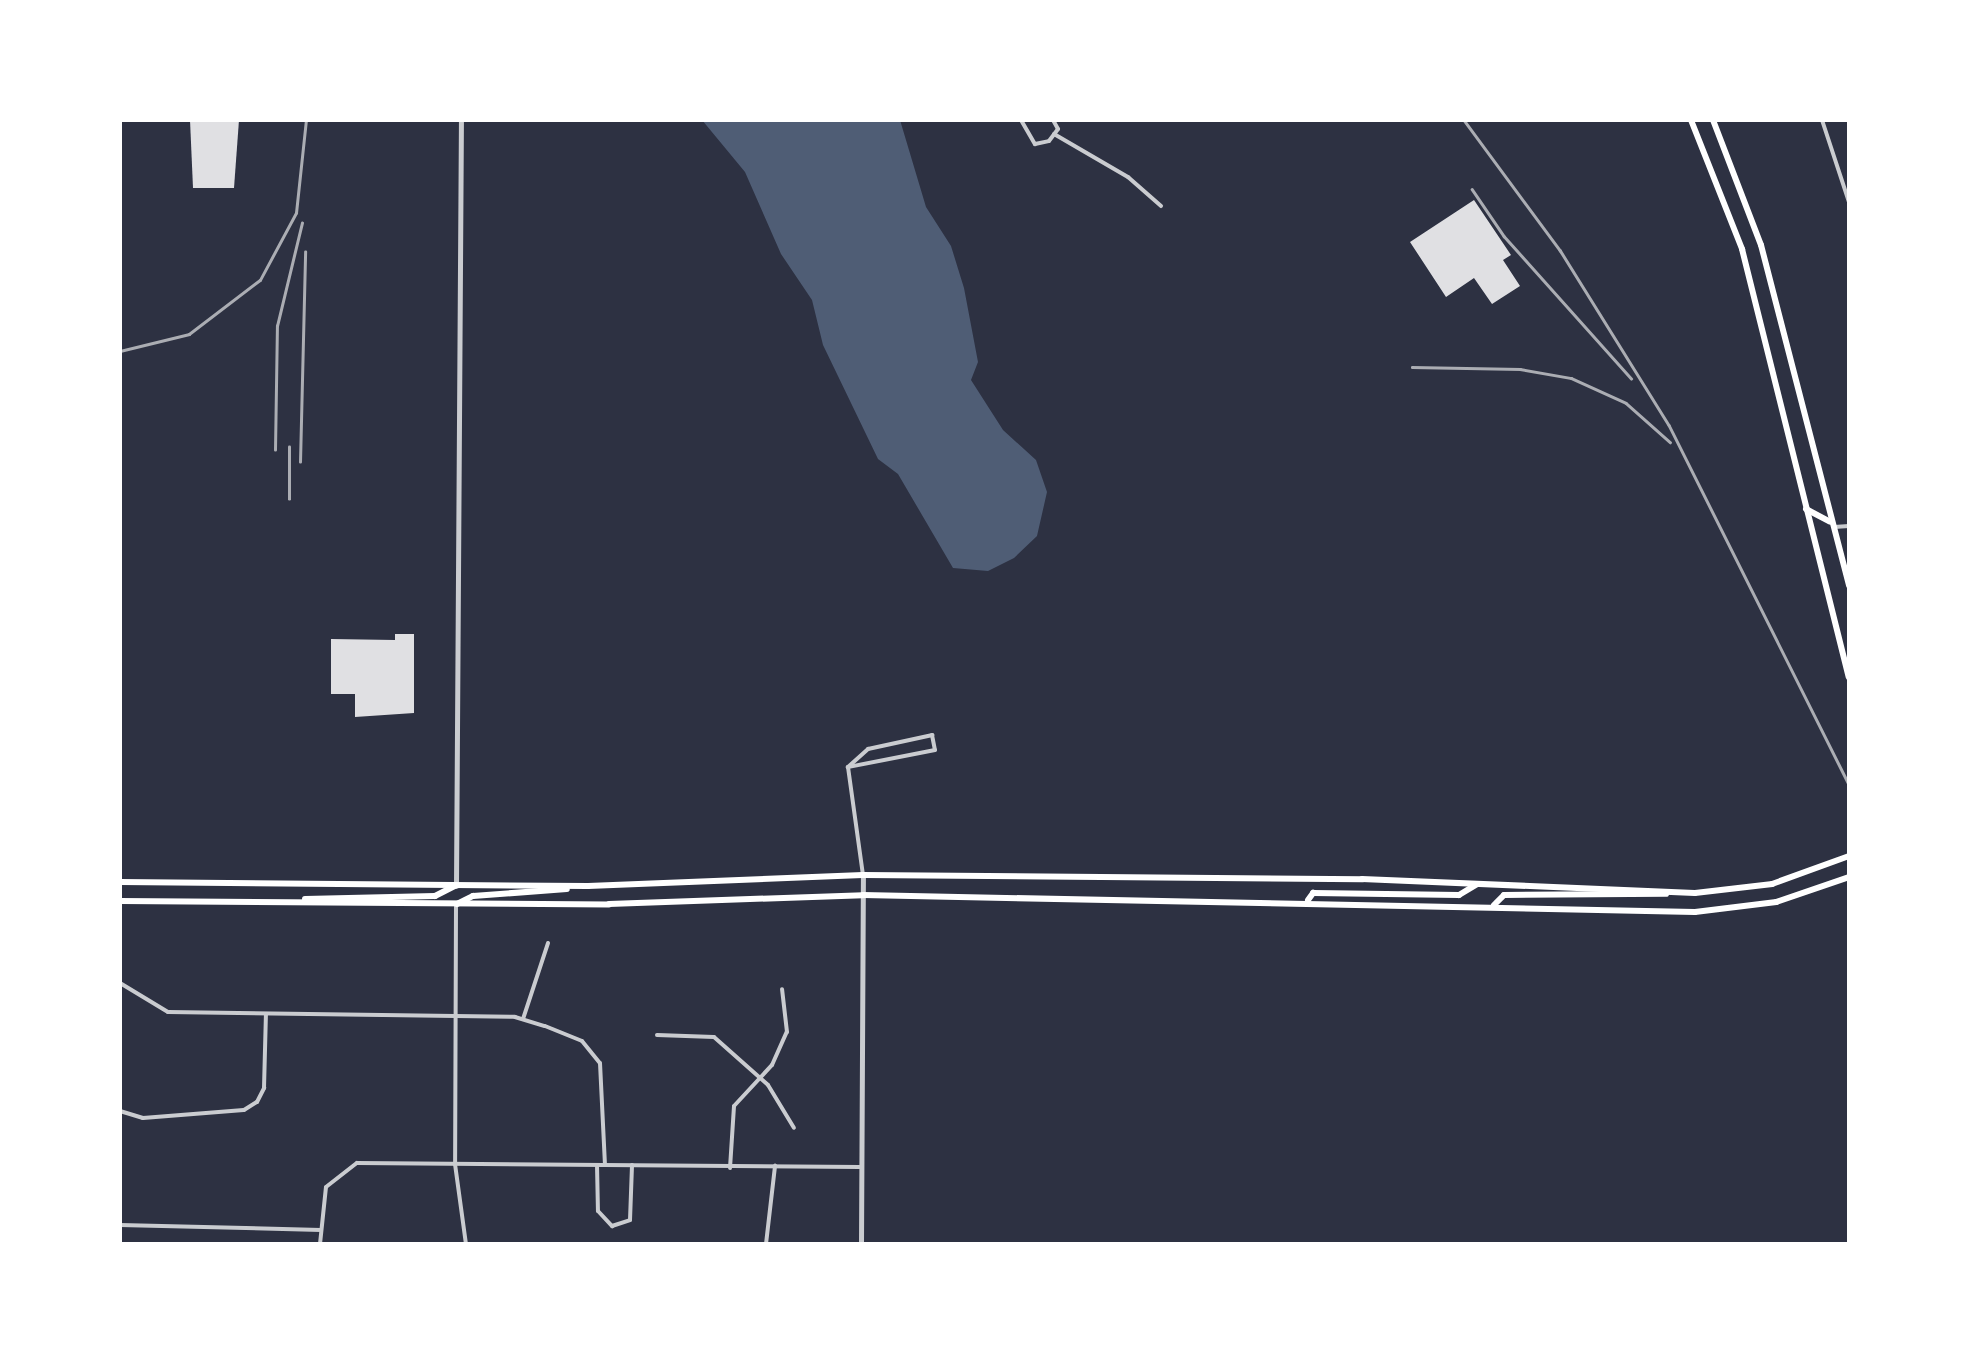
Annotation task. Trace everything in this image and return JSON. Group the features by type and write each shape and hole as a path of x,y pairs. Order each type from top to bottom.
{"main road":[{"path":"1713,120 1761,245 1849,586"},
{"path":"1693,121 1742,250 1849,676"},
{"path":"1806,508 1834,526"},
{"path":"1494,906 1496,897 1514,894 1753,888 1849,856"},
{"path":"120,882 588,886 863,875 1477,884 1666,893"},
{"path":"120,901 456,904 863,895 1308,900 1715,912 1776,902 1849,877"},
{"path":"1308,900 1312,894 1459,895 1477,884"},
{"path":"280,902 435,896 456,886"},
{"path":"456,904 473,896 588,886"}],"street":[{"path":"456,886 461,120"},
{"path":"1020,120 1035,144 1054,134"},
{"path":"1053,120 1054,134"},
{"path":"1822,120 1849,202"},
{"path":"1054,134 1128,178 1160,206"},
{"path":"1834,526 1849,526"},
{"path":"932,735 934,750 848,767 868,749 932,735"},
{"path":"848,767 863,875 861,1244"},
{"path":"456,904 455,1164 466,1244"},
{"path":"522,1020 548,943"},
{"path":"120,983 168,1012 522,1020 582,1041 600,1063 605,1165"},
{"path":"730,1168 734,1106 781,1052 787,1032 782,989"},
{"path":"120,1112 142,1118 244,1110 257,1102 264,1088 266,1014"},
{"path":"656,1035 714,1038 760,1077 794,1128"},
{"path":"320,1244 326,1187 338,1172 357,1163 860,1167"},
{"path":"597,1165 598,1211 612,1226 630,1220 632,1165"},
{"path":"766,1244 775,1166"},
{"path":"120,1226 321,1230"}],"water":[{"path":"702,120 900,120 926,207 951,246 964,288 978,362 971,380 1003,430 1036,460 1047,492 1037,536 1014,558 988,571 953,568 898,474 878,459 823,345 812,300 781,254 745,172"}],"building":[{"path":"190,120 239,120 234,188 193,188"},
{"path":"1474,200 1511,255 1503,260 1520,286 1492,304 1474,278 1446,297 1410,242"},
{"path":"395,634 414,634 414,713 355,717 355,694 331,694 331,639 395,640"}],"railway":[{"path":"120,351 189,334 260,280 296,213 306,120"},
{"path":"1464,120 1560,250 1669,425 1849,785"},
{"path":"1472,189 1504,236 1631,378"},
{"path":"275,450 277,326 302,223"},
{"path":"300,462 305,252"},
{"path":"1412,367 1520,369 1571,378 1626,403 1670,442"},
{"path":"289,447 289,499"}]}
